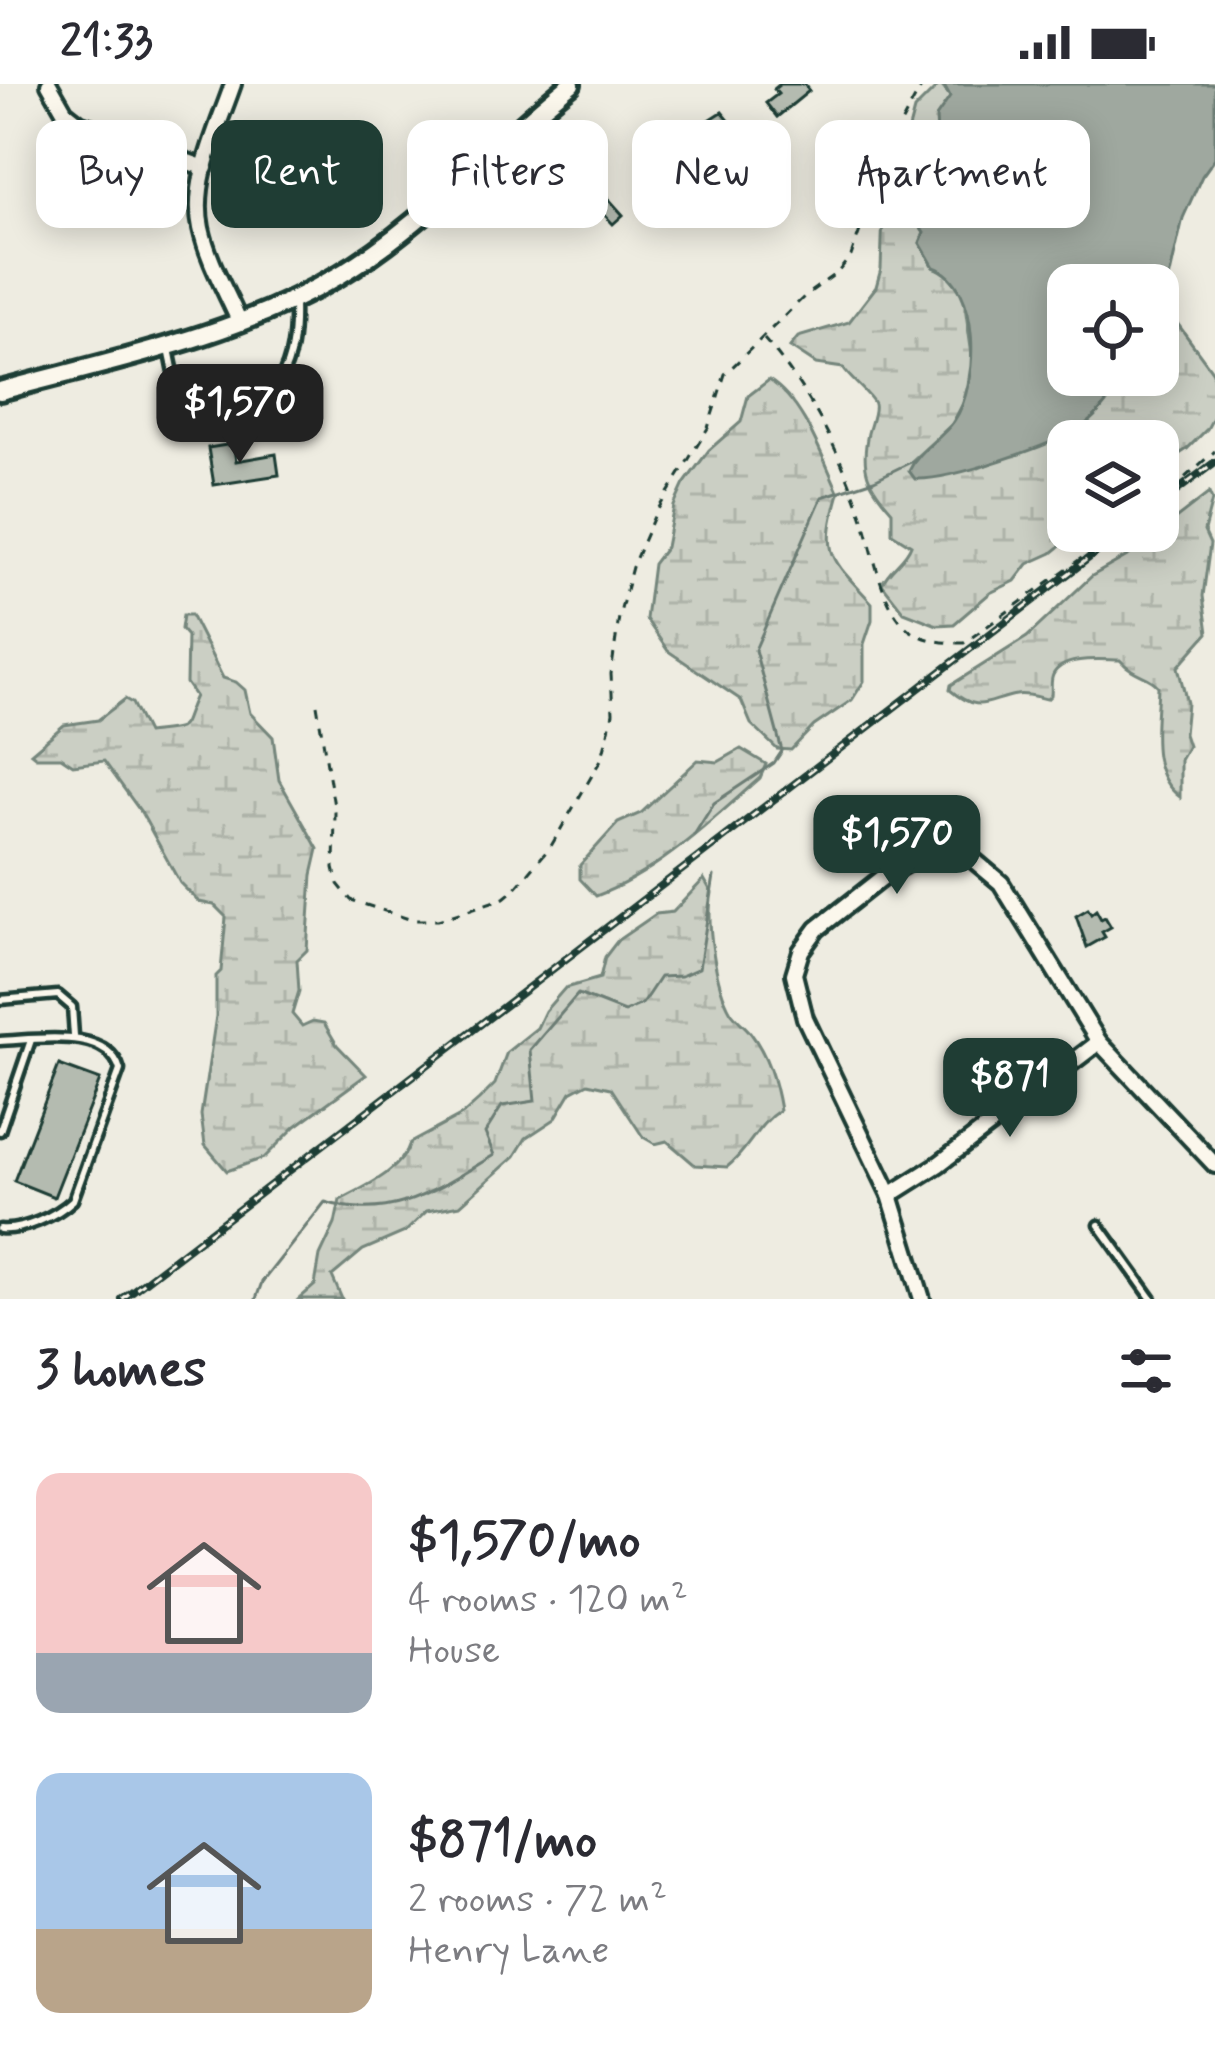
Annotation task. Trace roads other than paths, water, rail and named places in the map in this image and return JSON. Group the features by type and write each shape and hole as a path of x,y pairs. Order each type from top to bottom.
{"street":[{"path":"49,84 65,112 79,123 205,168"},
{"path":"233,84 205,168 199,205 201,229 240,323"},
{"path":"0,391 240,323 341,274 387,243 571,84"},
{"path":"922,1299 890,1196 805,1018 794,974 801,951 817,929 883,877 927,853 956,853 982,864 1000,883 1099,1042 1215,1165"},
{"path":"890,1196 1099,1042"}],"lane":[{"path":"169,345 178,391 189,415 209,433 222,432 254,412 280,380 293,354 294,299"},
{"path":"0,1000 58,994 72,1007 74,1036"},
{"path":"0,1041 74,1036 112,1054 120,1070 73,1200 24,1226 0,1229"},
{"path":"0,1131 31,1040"},
{"path":"1099,1225 1152,1299"}],"waterway":[{"path":"694,835 714,803 774,763 782,751 755,650 822,497 915,460"},
{"path":"256,1299 262,1282 325,1202 349,1207 393,1205 433,1190 494,1155 485,1133 502,1106 535,1101 530,1050 578,994 624,1012 642,1004 660,977 681,976 699,968 714,876"}],"railway":[{"path":"1179,489 1215,462"},
{"path":"122,1299 1097,552"}]}
